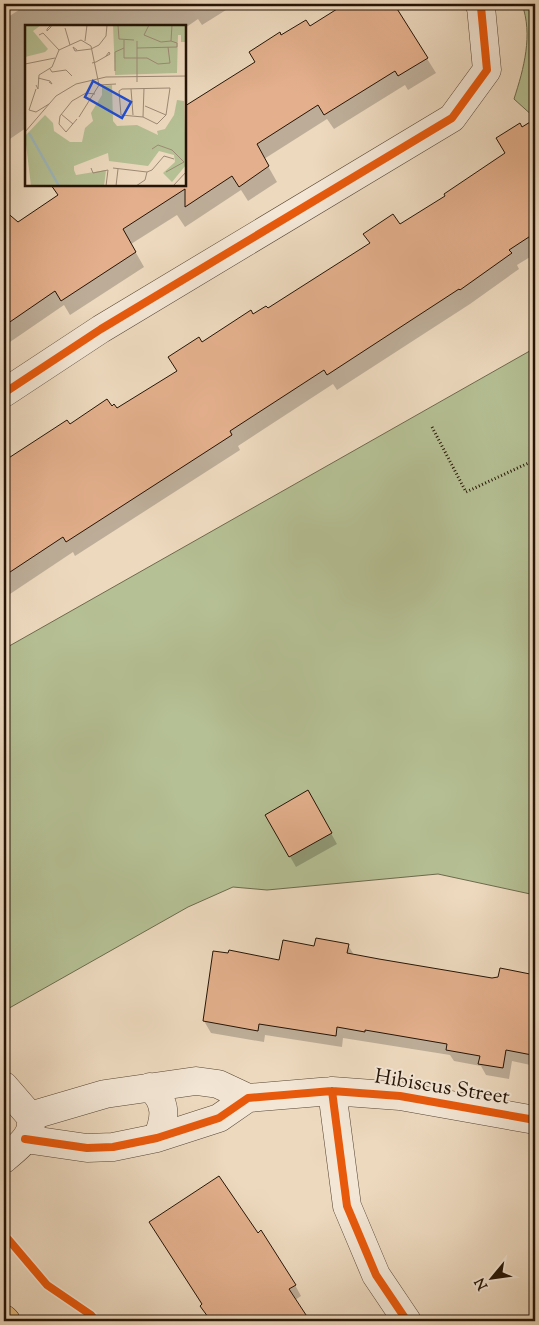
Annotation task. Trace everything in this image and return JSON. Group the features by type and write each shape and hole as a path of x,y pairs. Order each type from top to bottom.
{"street":[{"path":"4,393 101,329 452,118 487,70 481,7 479,4"},
{"path":"4,1159 28,1127 105,1094 196,1080 218,1084 248,1098"},
{"path":"4,1086 28,1127"},
{"path":"150,1087 162,1102 165,1116 158,1138"},
{"path":"332,1090 347,1206 376,1275 407,1321"},
{"name":"Hibiscus Street","path":"28,1127 87,1148 113,1146 158,1138 219,1118 248,1098 332,1090 400,1096 535,1120"}],"path":[{"path":"432,427 466,492 535,460"}],"green space":[{"path":"522,4 535,4 535,118 514,99 524,63 527,40 527,28"},
{"path":"535,348 535,895 438,874 267,890 233,887 188,907 4,1011 4,649"}],"building":[{"path":"345,4 394,4 428,58 398,76 395,71 324,115 318,105 257,144 269,166 239,187 232,176 185,207 185,189 123,229 136,252 61,301 55,291 4,326 4,210 18,222 58,195 52,186 186,186 186,105 255,62 249,52 280,32 281,35 306,20 310,26"},
{"path":"535,119 535,233 509,250 512,253 460,290 327,375 324,370 230,431 232,435 66,542 63,537 4,576 4,461 67,420 70,424 107,399 112,406 114,404 117,408 177,371 168,357 199,337 202,342 251,310 253,314 266,306 268,308 370,243 363,234 393,214 400,224 445,196 444,194 505,153 496,138 520,123 522,127"},
{"path":"308,790 332,833 289,857 265,815"},
{"path":"316,938 349,944 347,953 379,959 492,978 498,977 500,968 535,975 535,1036 532,1055 506,1050 503,1068 478,1064 480,1056 446,1050 447,1044 365,1030 365,1032 337,1027 336,1036 259,1024 258,1031 203,1021 213,951 228,953 229,950 279,960 283,940 314,946"},
{"path":"219,1176 258,1233 261,1230 296,1285 289,1289 310,1321 211,1321 200,1306 202,1304 149,1222"}],"cycle path":[{"path":"4,393 101,329 452,118 487,70 481,7 479,4"},
{"path":"332,1091 347,1206 376,1275 407,1321"},
{"path":"25,1139 87,1148 113,1147 157,1138 219,1118 248,1098 332,1091 400,1096 535,1120"},
{"path":"8,1239 47,1285 91,1315 96,1321"}]}
